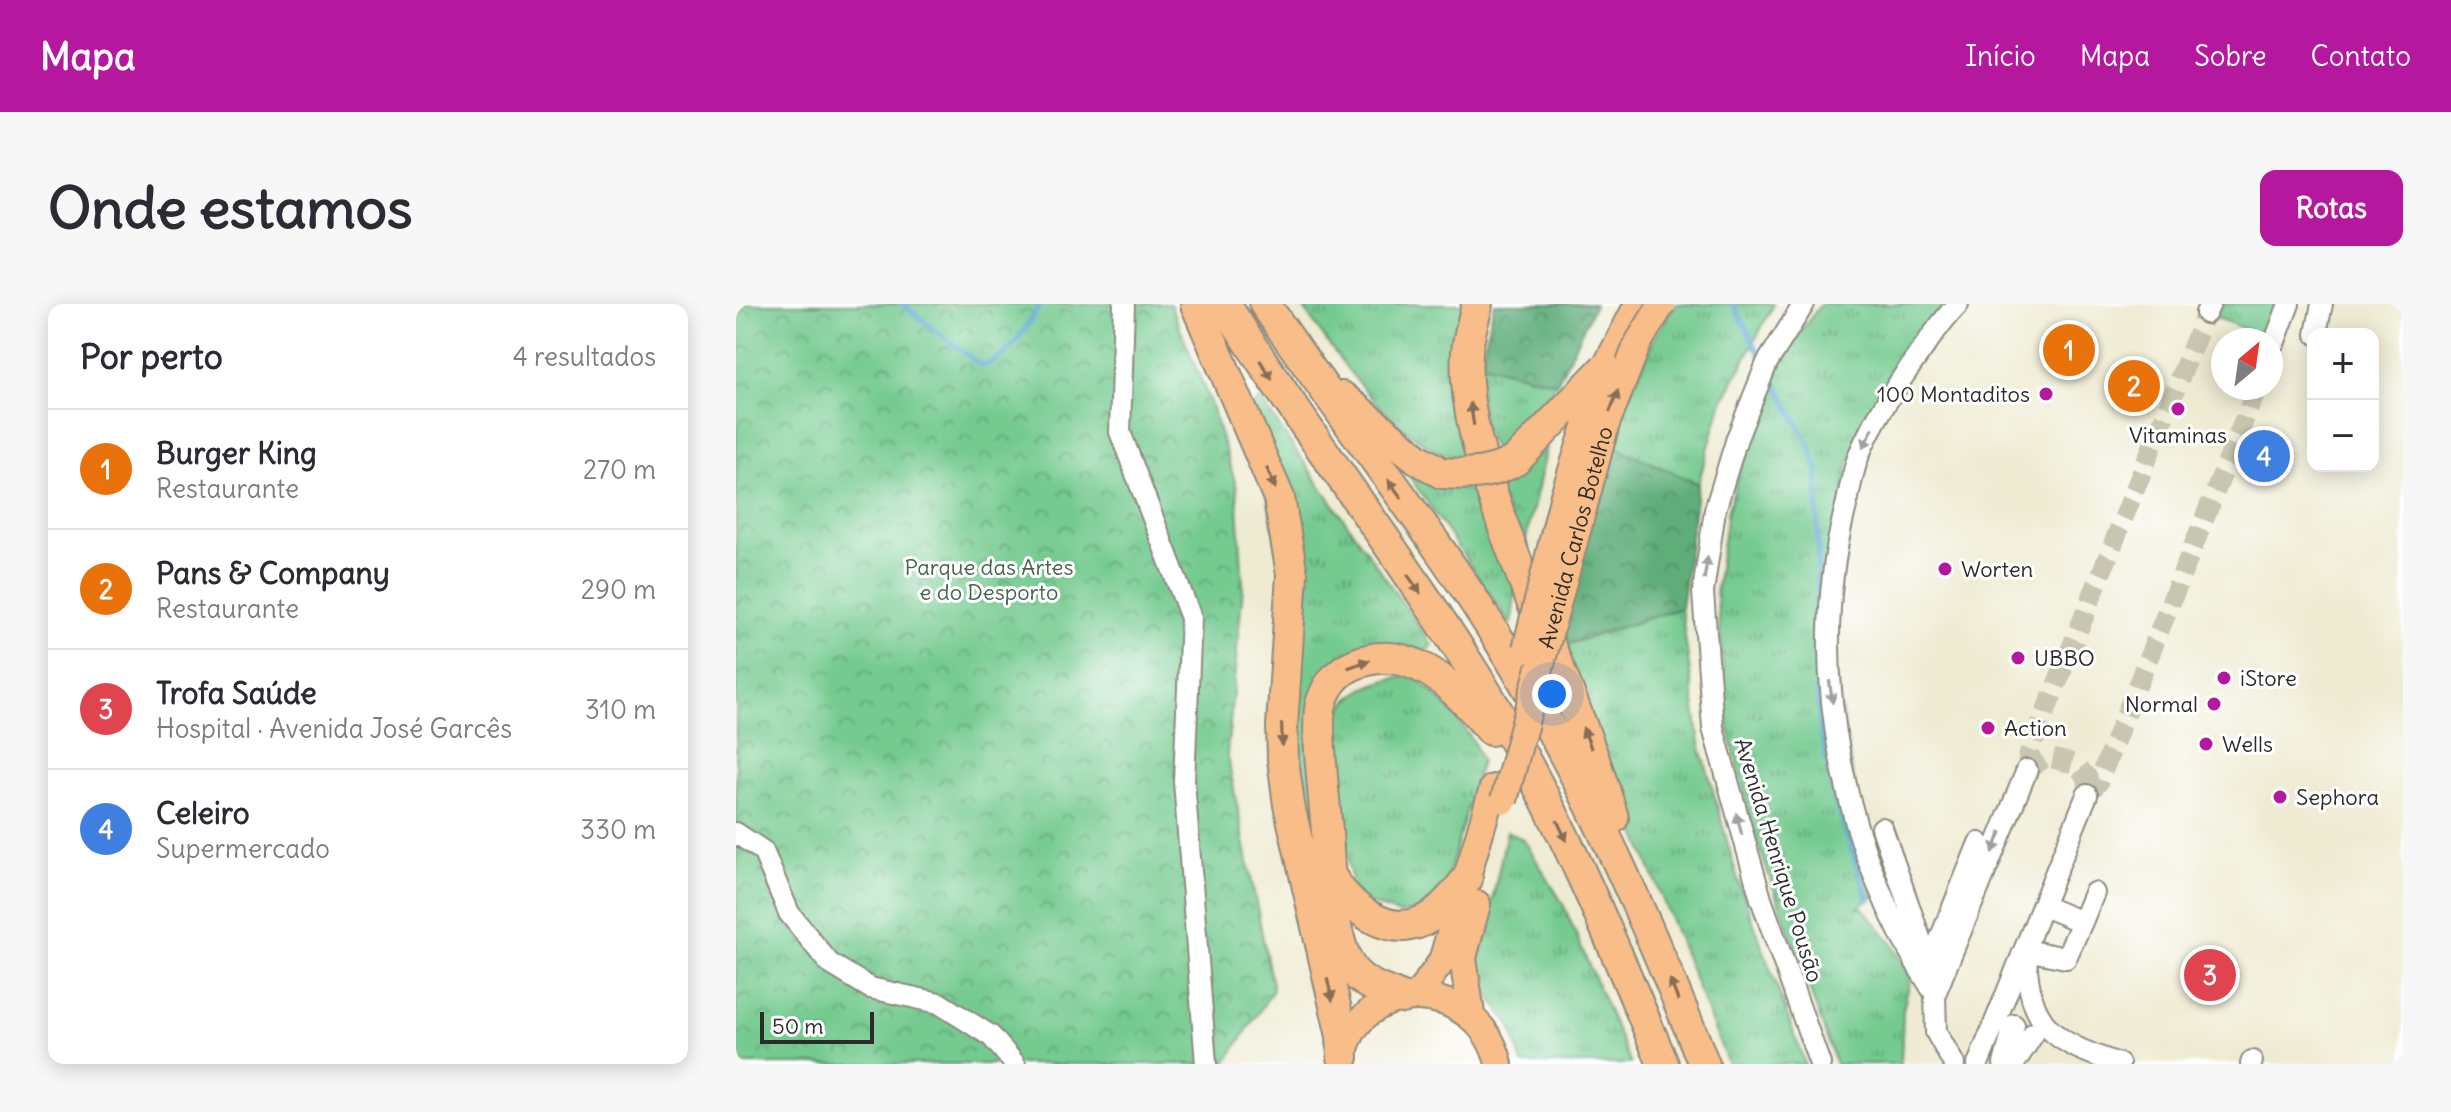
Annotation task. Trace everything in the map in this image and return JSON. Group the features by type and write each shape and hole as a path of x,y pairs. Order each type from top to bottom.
{"highway":[{"path":"1196,304 1279,498 1292,574 1282,711 1283,759 1289,805 1342,1036 1342,1061"},
{"path":"1225,304 1286,401 1476,676 1542,790 1599,910 1663,1064"},
{"path":"1265,304 1452,567 1558,741 1634,892 1704,1064"},
{"path":"1477,304 1467,353 1471,415 1484,468 1512,551 1595,757 1634,892"},
{"path":"1313,374 1418,459 1442,473 1470,475 1500,469 1516,460 1605,368"},
{"path":"1410,997 1365,982 1351,968 1342,948 1329,874 1320,706 1333,681 1343,669 1364,661 1383,657 1413,662 1440,678 1466,700 1542,790"},
{"path":"1329,874 1343,896 1366,917 1393,928 1436,914 1467,879"}],"main road":[{"name":"Avenida Carlos Botelho","path":"1471,1014 1463,958 1564,495 1605,368 1638,304"},
{"name":"Avenida Carlos Botelho","path":"1410,997 1442,961 1498,794 1606,424 1638,343 1662,304"},
{"path":"1342,1061 1349,1040 1367,1016 1410,997 1436,998 1471,1014 1489,1037 1499,1064"}],"street":[{"path":"1124,304 1120,432 1191,618 1184,781 1206,1064"},
{"name":"Avenida Henrique Pousão","path":"1804,304 1767,363 1737,438 1715,510 1703,592 1713,728 1761,899 1820,1064"},
{"path":"1933,986 1896,929 1854,822 1829,677 1828,609 1840,532 1860,452 1892,391 1958,304"},
{"path":"2280,328 2289,304"},
{"path":"2317,328 2322,304"},
{"path":"1933,986 2027,770"},
{"path":"1978,1064 2087,795"},
{"path":"1882,828 1926,956 1933,986 1936,1032 1954,1064"},
{"path":"736,833 763,851 789,913 829,963 870,988 939,1003 983,1029 1015,1064"},
{"path":"1933,986 1940,939 1979,843"},
{"path":"2026,950 2066,958 2094,893"},
{"path":"2043,906 2082,922"},
{"path":"2026,950 2031,1001 2047,1028 2065,1044 2119,1064"},
{"path":"2004,1064 2024,1028 2014,1064"}],"green space":[{"name":"Parque das Artes e do Desporto","path":"736,304 1170,304 1210,402 1237,488 1243,586 1227,754 1273,990 1225,1064 736,1064"},
{"path":"1301,304 1463,304 1471,461 1445,454 1420,441 1396,422 1353,376"},
{"path":"1494,304 1595,304 1557,383 1480,364"},
{"path":"1675,304 1774,304 1721,405 1698,484 1609,444 1655,336"},
{"path":"1821,304 1944,304 1893,373 1849,462 1823,608 1874,897 1857,908 1863,908 1892,943 1911,977 1903,1010 1901,1064 1836,1064 1753,830 1728,727 1716,590 1727,513 1750,437 1786,351"},
{"path":"2216,304 2280,304 2272,328 2243,328 2215,317"},
{"path":"1480,364 1557,383 1524,434 1497,451 1483,423"},
{"path":"1260,399 1432,645 1426,651 1405,648 1329,667 1318,912 1291,702 1294,644 1252,408"},
{"path":"1609,444 1698,484 1681,608 1562,646 1568,604"},
{"path":"1547,448 1523,552 1495,482"},
{"path":"1401,464 1438,483 1479,491 1517,582 1511,625"},
{"path":"1681,608 1700,744 1737,877 1805,1064 1728,1064 1562,646"},
{"path":"1414,676 1463,726 1481,761 1445,887 1418,910 1400,914 1358,900 1338,806 1336,727 1346,703 1362,690 1383,681"},
{"path":"1507,831 1524,840 1563,904 1631,1064 1522,1064 1511,1027 1476,976"}],"waterway":[{"path":"902,304 980,365 1000,358 1023,332 1041,304"},
{"path":"1733,304 1763,360"},
{"path":"1770,372 1812,450 1818,473 1817,692 1821,734 1833,793 1868,900"}],"tunnel":[{"path":"2027,770 2029,753 2206,313"},
{"path":"2087,795 2098,783 2252,400"},
{"path":"2027,770 2046,757 2075,764 2088,778 2087,795"}],"place":[{"name":"Burger King","path":"2069,350"},
{"name":"Pans & Company","path":"2134,386"},
{"name":"100 Montaditos","path":"2046,394"},
{"name":"Vitaminas","path":"2178,409"},
{"name":"Celeiro","path":"2264,456"},
{"name":"Worten","path":"1945,569"},
{"name":"UBBO","path":"2018,658"},
{"name":"iStore","path":"2224,678"},
{"name":"Normal","path":"2214,704"},
{"name":"Action","path":"1988,728"},
{"name":"Wells","path":"2206,744"},
{"name":"Sephora","path":"2280,797"},
{"name":"Trofa Saúde","path":"2210,975"}]}
